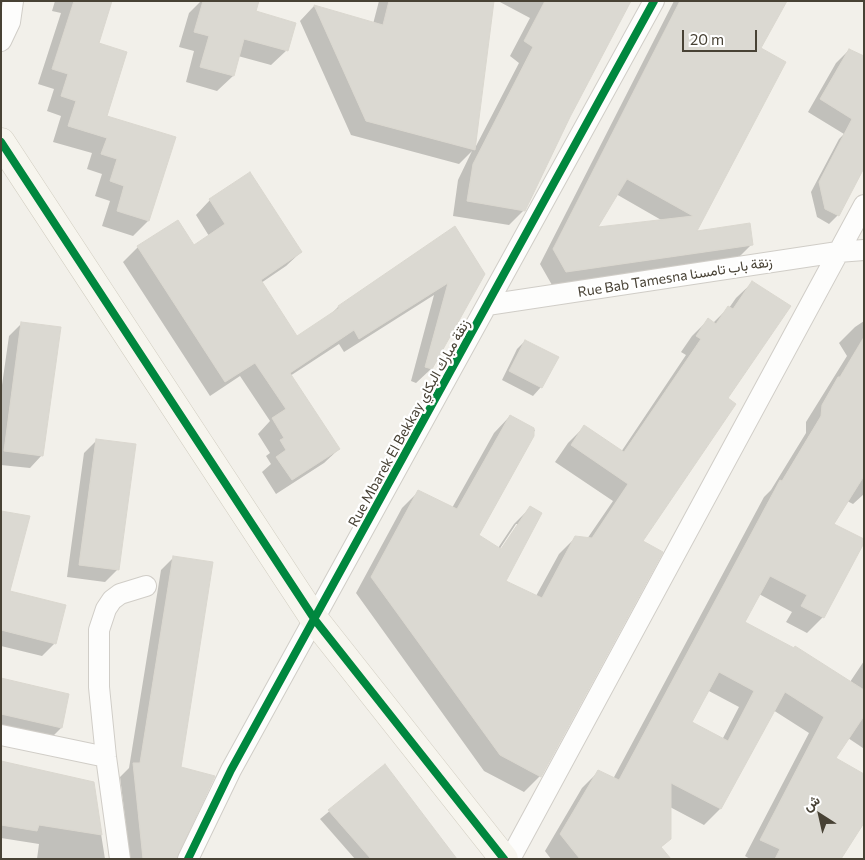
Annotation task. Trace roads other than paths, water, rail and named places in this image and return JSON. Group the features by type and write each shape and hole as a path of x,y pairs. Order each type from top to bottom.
{"street":[{"path":"1,41 10,22 13,1"},
{"name":"Rue Mbarek El Bekkay زنقة مبارك البكاي","path":"188,859 231,770 654,1"},
{"path":"1,142 315,620 504,859"},
{"path":"510,859 864,205"},
{"name":"Rue Bab Tamesna زنقة باب تامسنا","path":"488,305 838,252 864,250"},
{"path":"120,859 106,757 99,687 99,630 106,609 112,600 120,594 146,586"},
{"path":"1,735 106,757"}]}
